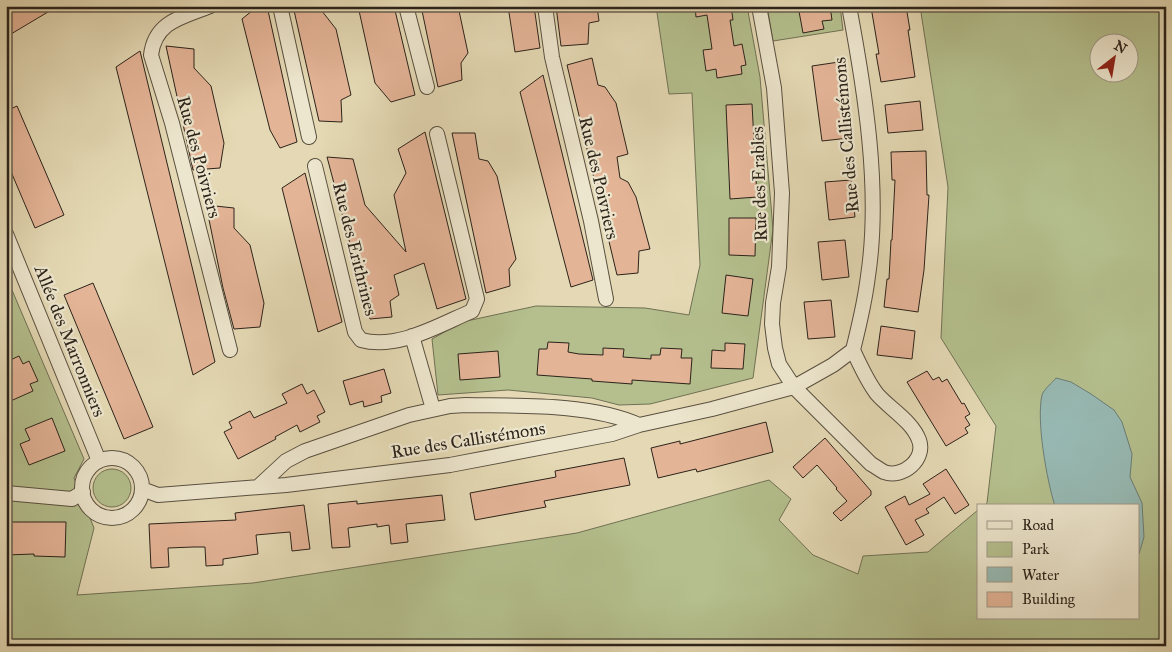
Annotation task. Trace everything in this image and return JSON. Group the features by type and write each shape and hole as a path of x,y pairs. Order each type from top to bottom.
{"street":[{"name":"Rue des Poivriers","path":"210,6 165,26 158,33 153,43 152,55 172,123 230,350"},
{"path":"280,6 309,137"},
{"path":"406,6 427,87"},
{"name":"Rue des Poivriers","path":"545,6 552,57 591,221 606,299"},
{"name":"Rue des Erables","path":"759,6 774,88 782,193 780,258 772,324 779,364 794,386"},
{"name":"Rue des Callistémons","path":"142,489 158,494 286,485 450,465 612,434 639,425 712,409 794,386 833,365 853,350 868,275 871,241 872,189 864,86 850,6"},
{"name":"Rue des Erithrines","path":"315,166 355,332 361,340 380,343 412,336 472,311 477,299 437,134"},
{"name":"Allée des Marronniers","path":"6,234 99,461"},
{"path":"412,336 433,410"},
{"path":"794,386 871,464 884,472 892,473 908,469 919,455 920,442 916,433 877,394 853,350"},
{"path":"259,486 286,461 305,451 409,415 433,410 466,405 565,408 619,418 639,425"},
{"path":"113,458 126,462 134,468 139,475 142,489 138,503 132,510 114,518 95,512 88,505 83,492 83,482 92,466 99,461 113,458"},
{"path":"6,493 72,499 83,492"}],"green space":[{"path":"656,6 747,6 760,77 773,229 753,378 650,404 619,405 592,398 508,390 438,395 432,339 462,322 536,306 645,308 689,315 700,265 692,93 669,94"},
{"path":"767,6 840,6 843,30 773,41"},
{"path":"920,6 1166,6 1166,646 6,646 6,276 84,459 74,478 94,528 77,595 253,583 577,533 769,480 791,499 779,520 813,555 858,574 863,556 928,552 977,511 977,620 1140,620 1140,504 986,504 996,426 941,338 948,187"},
{"path":"112,469 125,475 131,488 125,501 112,507 99,501 93,488 99,475"}],"water":[{"path":"1056,378 1071,382 1114,410 1122,422 1132,454 1130,477 1142,503 1144,537 1140,551 1140,504 1054,504 1041,435 1042,395"}],"building":[{"path":"6,6 58,6 6,37"},
{"path":"258,6 267,6 297,142 280,148 270,130 242,19"},
{"path":"293,6 318,6 336,29 351,95 341,100 342,122 319,121"},
{"path":"358,6 394,6 415,95 391,102 375,83"},
{"path":"421,6 458,6 468,53 461,63 462,80 438,87"},
{"path":"508,6 534,6 540,48 515,52"},
{"path":"556,6 597,6 599,21 589,23 588,44 561,46"},
{"path":"695,6 731,6 733,20 730,20 734,46 742,44 746,65 741,66 742,74 717,78 716,69 706,71 703,50 712,49 707,15 696,17"},
{"path":"798,6 830,6 832,20 822,21 824,29 803,33"},
{"path":"906,6 915,77 881,82 876,54 879,54 871,7"},
{"path":"166,46 194,49 194,68 211,86 224,143 220,168 193,170"},
{"path":"140,51 215,362 193,375 116,67"},
{"path":"592,58 598,85 605,87 616,103 628,154 617,157 620,178 628,182 636,197 650,249 639,251 638,273 617,275 567,65"},
{"path":"839,62 849,138 822,141 812,66"},
{"path":"543,75 593,280 571,287 520,92"},
{"path":"920,101 923,130 888,133 885,105"},
{"path":"752,104 757,197 730,199 726,105"},
{"path":"17,106 64,215 35,228 6,160 6,111"},
{"path":"425,132 466,299 437,309 424,263 394,275 399,295 390,301 392,317 370,319 327,157 353,159 365,205 406,252 394,195 406,173 398,149"},
{"path":"452,133 475,133 479,159 488,161 497,176 516,259 509,269 510,286 486,293"},
{"path":"926,151 927,195 929,195 924,270 918,312 884,307 887,279 889,279 895,180 892,180 891,152"},
{"path":"305,173 342,322 318,332 282,188"},
{"path":"851,180 855,217 829,220 825,182"},
{"path":"206,205 234,208 234,228 250,245 264,303 260,327 234,329 223,288"},
{"path":"729,218 756,218 755,256 729,255"},
{"path":"845,240 849,277 822,280 818,242"},
{"path":"726,275 753,279 748,316 722,313"},
{"path":"93,283 153,427 124,439 64,295"},
{"path":"831,300 835,337 808,339 804,302"},
{"path":"881,326 915,331 912,359 877,355"},
{"path":"548,342 569,343 568,352 579,354 603,355 603,348 624,349 623,357 651,359 651,355 660,355 661,348 682,349 681,358 692,358 690,384 632,380 632,384 537,375 539,349 547,349"},
{"path":"725,343 745,344 743,369 711,368 712,350 725,351"},
{"path":"498,351 500,377 460,380 458,354"},
{"path":"19,356 23,364 29,361 38,381 30,384 33,391 6,403 6,362"},
{"path":"384,369 391,393 381,396 382,402 364,407 363,401 350,405 343,381"},
{"path":"927,371 933,380 939,377 942,382 947,379 970,414 965,417 970,425 965,428 968,433 946,446 907,382"},
{"path":"302,384 307,394 314,390 325,412 317,416 320,422 300,432 297,425 275,437 276,439 238,459 224,432 232,428 229,422 250,411 254,418 287,403 282,394"},
{"path":"52,418 65,451 29,465 20,444 30,440 25,429"},
{"path":"766,422 773,452 697,472 696,469 658,478 651,448 680,441 680,444"},
{"path":"825,438 871,491 871,495 841,521 833,513 847,501 817,465 803,478 793,467"},
{"path":"624,458 630,485 544,501 546,507 475,520 470,493 556,477 555,471"},
{"path":"946,469 969,505 955,514 944,497 926,509 929,513 915,520 924,535 906,545 885,507 905,496 909,505 930,494 923,484"},
{"path":"442,495 445,520 406,524 408,542 391,544 389,525 377,527 377,524 348,528 350,547 332,548 328,504 357,501 357,504"},
{"path":"304,505 310,549 292,551 290,532 256,535 258,554 223,559 223,565 206,566 205,547 168,548 169,567 151,568 149,524 236,520 235,513"},
{"path":"6,522 66,522 65,557 34,556 34,554 6,555"}]}
